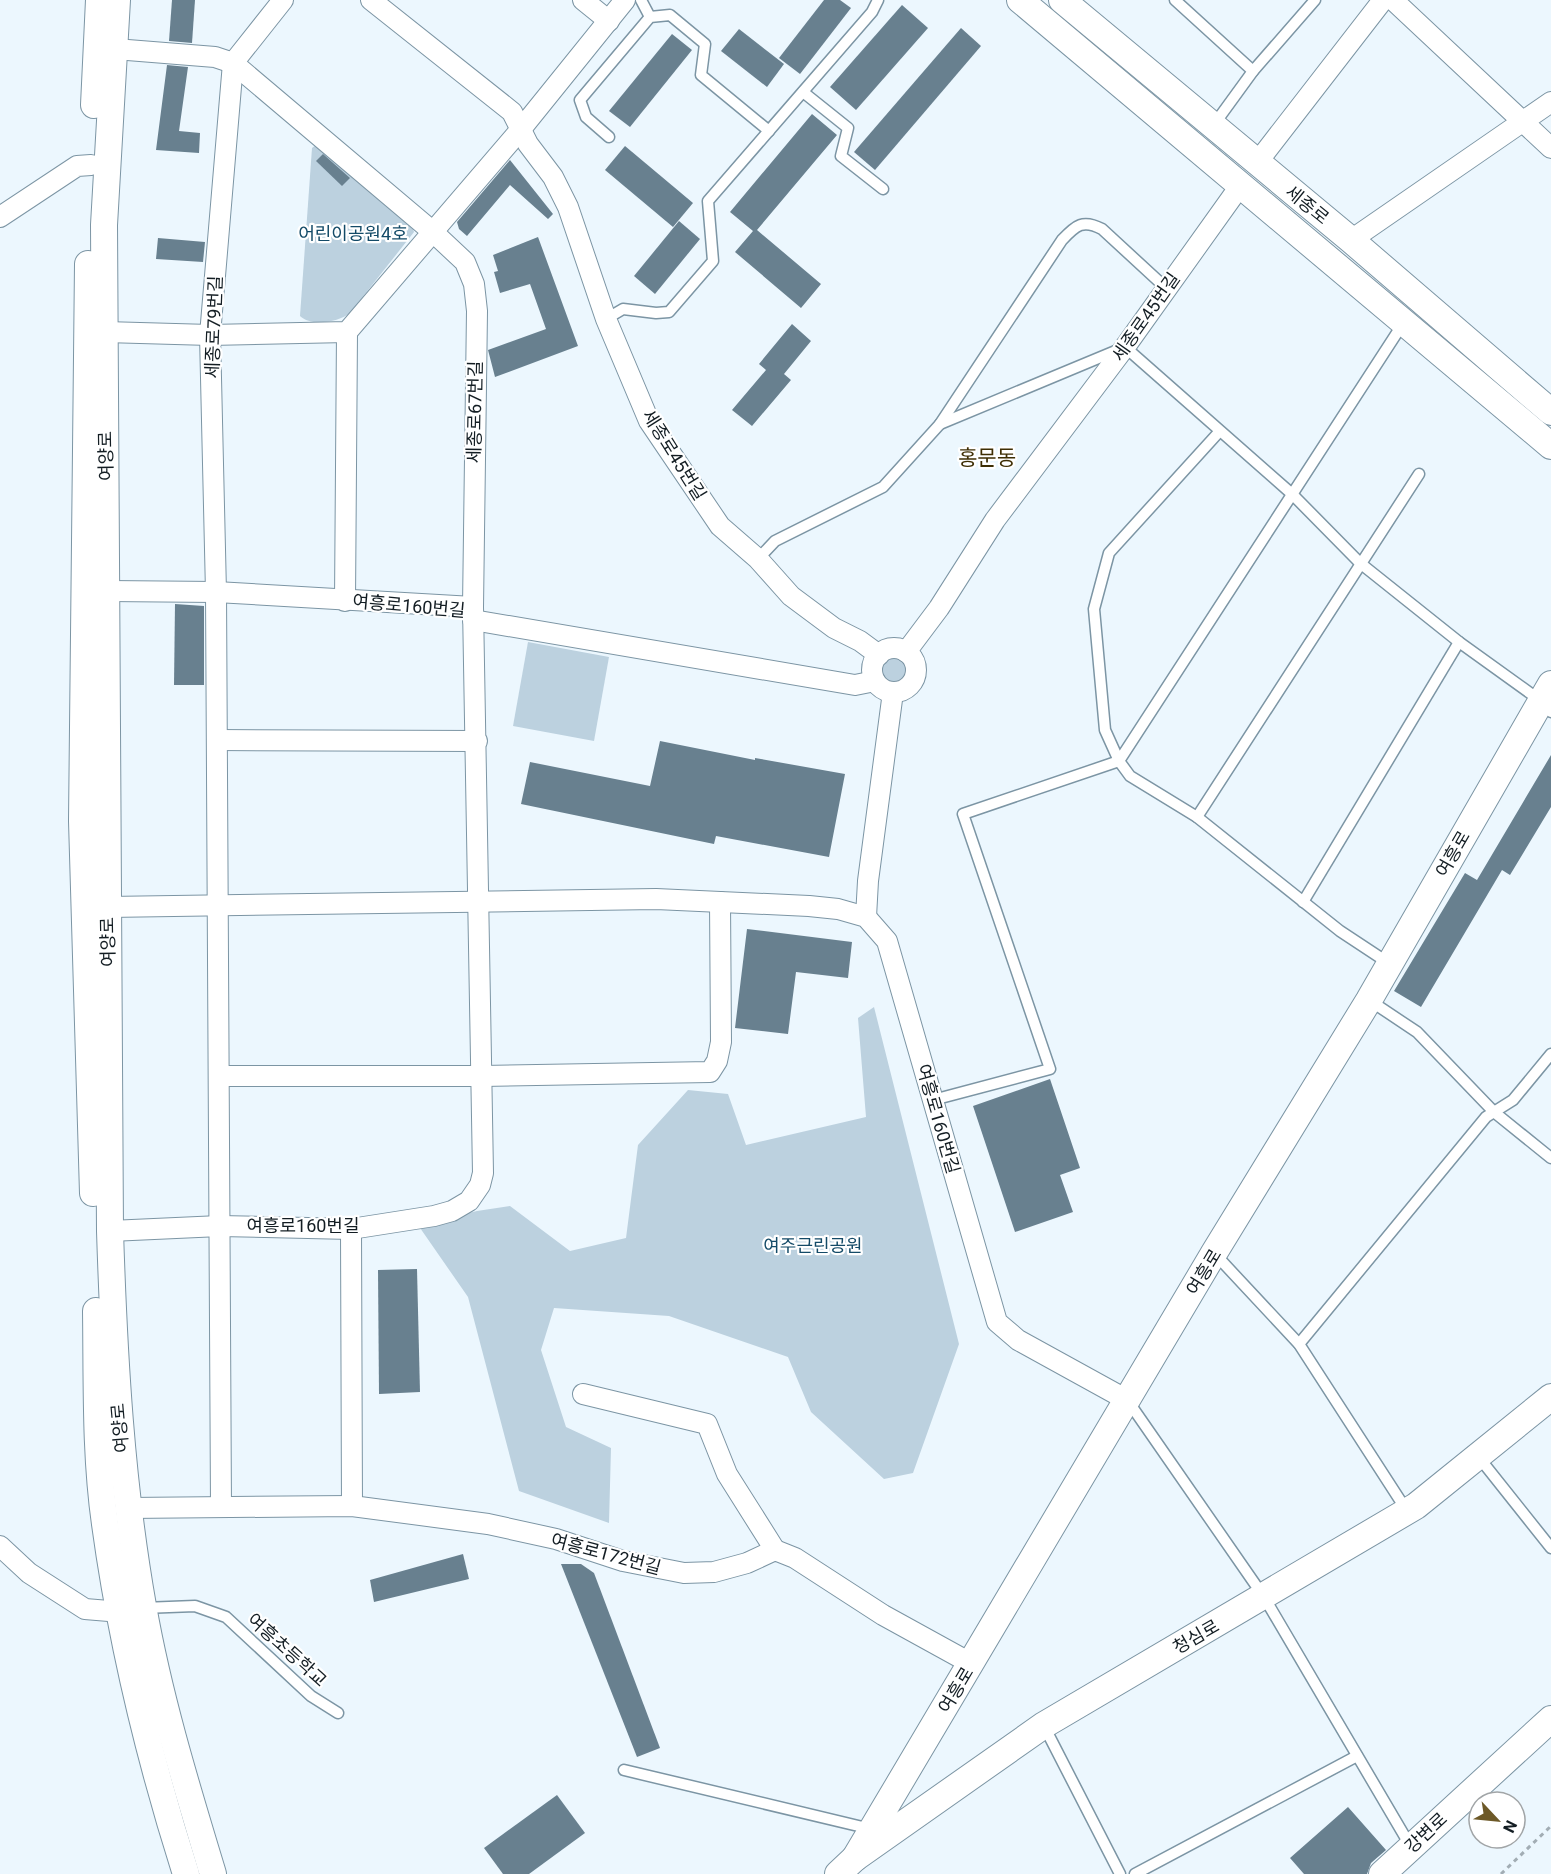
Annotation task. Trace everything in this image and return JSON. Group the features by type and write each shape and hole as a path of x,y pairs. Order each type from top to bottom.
{"street":[{"name":"여양로","path":"99,0 99,165 104,225 108,591 96,907 98,1436 105,1526 213,1874"},
{"name":"여양로","path":"117,0 115,49 99,165 85,359 86,613 82,821 96,907 115,1362 128,1508 132,1610 143,1726 186,1874"},
{"path":"233,63 283,0"},
{"path":"371,0 512,112 521,129"},
{"path":"583,0 609,21"},
{"path":"345,601 347,332 521,129 625,0"},
{"path":"1020,0 1551,446"},
{"name":"세종로","path":"1062,0 1256,164 1351,240 1551,412"},
{"path":"1240,186 1383,0"},
{"path":"1393,0 1551,148"},
{"path":"115,49 215,57 233,63 433,232"},
{"name":"세종로79번길","path":"216,592 210,335 233,63"},
{"path":"1351,240 1551,102"},
{"name":"세종로45번길","path":"521,129 528,144 553,177 568,207 606,319 649,421 720,526 758,559 791,596 834,628 860,641 879,655"},
{"path":"0,217 77,166 99,165"},
{"name":"세종로45번길","path":"906,652 939,608 995,520 1125,347 1240,186"},
{"name":"세종로67번길","path":"433,232 465,262 474,284 477,311 473,614"},
{"path":"105,332 210,335 347,332"},
{"name":"여흥로160번길","path":"108,591 216,592 345,601 473,614 483,1173 480,1185 469,1201 453,1211 434,1216 351,1228 220,1226 110,1231"},
{"name":"여흥로160번길","path":"216,592 220,1226"},
{"path":"473,614 855,685 875,681"},
{"path":"892,649 906,652 915,663 914,678 906,689 893,692 885,690 875,681 873,667 879,655 892,649"},
{"path":"96,907 656,899 809,906 838,909 866,917 868,881 893,692"},
{"name":"여흥로","path":"847,1866 972,1664 1214,1253 1369,1000 1548,699"},
{"path":"217,740 477,741"},
{"path":"219,1076 482,1076 710,1072 717,1061 721,1042 720,902"},
{"name":"여흥로160번길","path":"866,917 887,941 997,1322 1017,1340 1128,1400"},
{"path":"220,1226 221,1506"},
{"path":"351,1228 352,1506"},
{"path":"583,1394 707,1424 728,1474 775,1550 795,1558 883,1615 972,1664"},
{"name":"청심로","path":"847,1866 1044,1725 1407,1511 1551,1397"},
{"name":"여흥로172번길","path":"128,1508 352,1506 489,1524 556,1539 623,1561 684,1573 714,1572 747,1563 775,1550"},
{"path":"0,1546 29,1573 85,1609 132,1610"},
{"name":"강변로","path":"1382,1874 1551,1719"}],"lane":[{"path":"641,0 650,18"},
{"path":"606,319 623,309 656,313 669,312 712,261 708,201 872,12 878,0"},
{"path":"1175,0 1252,71"},
{"path":"1186,10 1193,0"},
{"path":"1213,126 1252,71 1315,0"},
{"path":"609,137 586,117 580,100 650,18 670,15 705,44 701,75 769,132"},
{"path":"803,92 848,128 841,156 883,189"},
{"path":"758,559 775,541 883,487 940,424 1062,240 1076,224 1089,223 1102,229 1166,288"},
{"path":"933,1100 1050,1069 963,814 1119,761 1404,322"},
{"path":"940,424 1125,347 1292,494 1360,564 1459,642 1548,699"},
{"path":"1219,432 1109,553 1094,609 1105,730 1119,761 1130,776 1197,817 1302,902 1390,964"},
{"path":"1197,817 1419,474"},
{"path":"1302,902 1459,642"},
{"path":"1369,1000 1417,1032 1494,1112 1551,1158"},
{"path":"1299,1344 1486,1118 1513,1100 1551,1054"},
{"path":"1214,1253 1299,1344 1407,1511"},
{"path":"1128,1400 1263,1597 1411,1847"},
{"path":"1477,1455 1551,1548"},
{"name":"여흥초등학교","path":"132,1610 195,1606 226,1617 311,1696 338,1713"},
{"path":"1044,1725 1120,1874"},
{"path":"1135,1874 1357,1756"},
{"path":"624,1770 871,1829"}],"path":[{"path":"1501,1874 1551,1826"}],"green space":[{"name":"어린이공원4호","path":"316,145 412,226 414,232 350,313 325,322 311,321 300,316 312,148"},
{"path":"528,642 609,657 594,741 513,726"},
{"path":"894,656 904,660 908,670 904,680 894,684 884,680 880,670 884,660"},
{"name":"여주근린공원","path":"874,1007 959,1344 913,1473 884,1479 811,1412 788,1357 669,1316 554,1308 541,1350 566,1427 611,1448 609,1523 519,1491 468,1297 418,1225 510,1206 570,1251 626,1238 638,1145 688,1090 728,1094 746,1145 866,1117 858,1018"}],"building":[{"path":"172,0 195,0 192,43 169,41"},
{"path":"824,0 840,0 851,8 800,74 779,58"},
{"path":"902,5 928,28 856,110 830,87"},
{"path":"961,28 981,46 875,170 854,152"},
{"path":"739,29 784,64 767,87 721,51"},
{"path":"672,34 692,50 630,127 609,111"},
{"path":"167,65 188,67 179,131 200,133 199,153 156,150"},
{"path":"812,114 837,135 757,230 821,284 801,308 735,252 753,231 730,212"},
{"path":"625,146 693,203 673,227 605,170"},
{"path":"323,154 350,178 342,186 316,161"},
{"path":"510,160 553,214 548,219 510,185 467,236 459,229 457,222"},
{"path":"679,221 700,239 655,294 634,276"},
{"path":"538,237 578,346 495,377 488,350 546,329 530,284 500,293 494,272 498,271 493,255"},
{"path":"158,238 205,242 203,262 156,259"},
{"path":"792,324 811,341 784,374 791,380 752,426 732,410 766,370 759,364"},
{"path":"175,604 204,606 204,685 174,685"},
{"path":"660,741 755,760 755,758 845,774 829,857 716,836 714,844 521,804 530,762 650,786"},
{"path":"1551,755 1551,807 1510,875 1502,870 1421,1007 1394,991 1465,873 1477,880"},
{"path":"747,929 852,942 848,978 796,972 788,1034 735,1028"},
{"path":"1050,1079 1080,1168 1060,1175 1073,1212 1015,1232 973,1106"},
{"path":"417,1269 420,1392 379,1394 378,1270"},
{"path":"463,1554 469,1579 374,1602 370,1580"},
{"path":"561,1564 581,1564 594,1573 660,1748 637,1757"},
{"path":"557,1795 585,1833 529,1874 503,1874 484,1848"},
{"path":"1348,1807 1386,1850 1371,1863 1367,1874 1304,1874 1290,1858"}],"district":[{"name":"홍문동","path":"987,458"}]}
